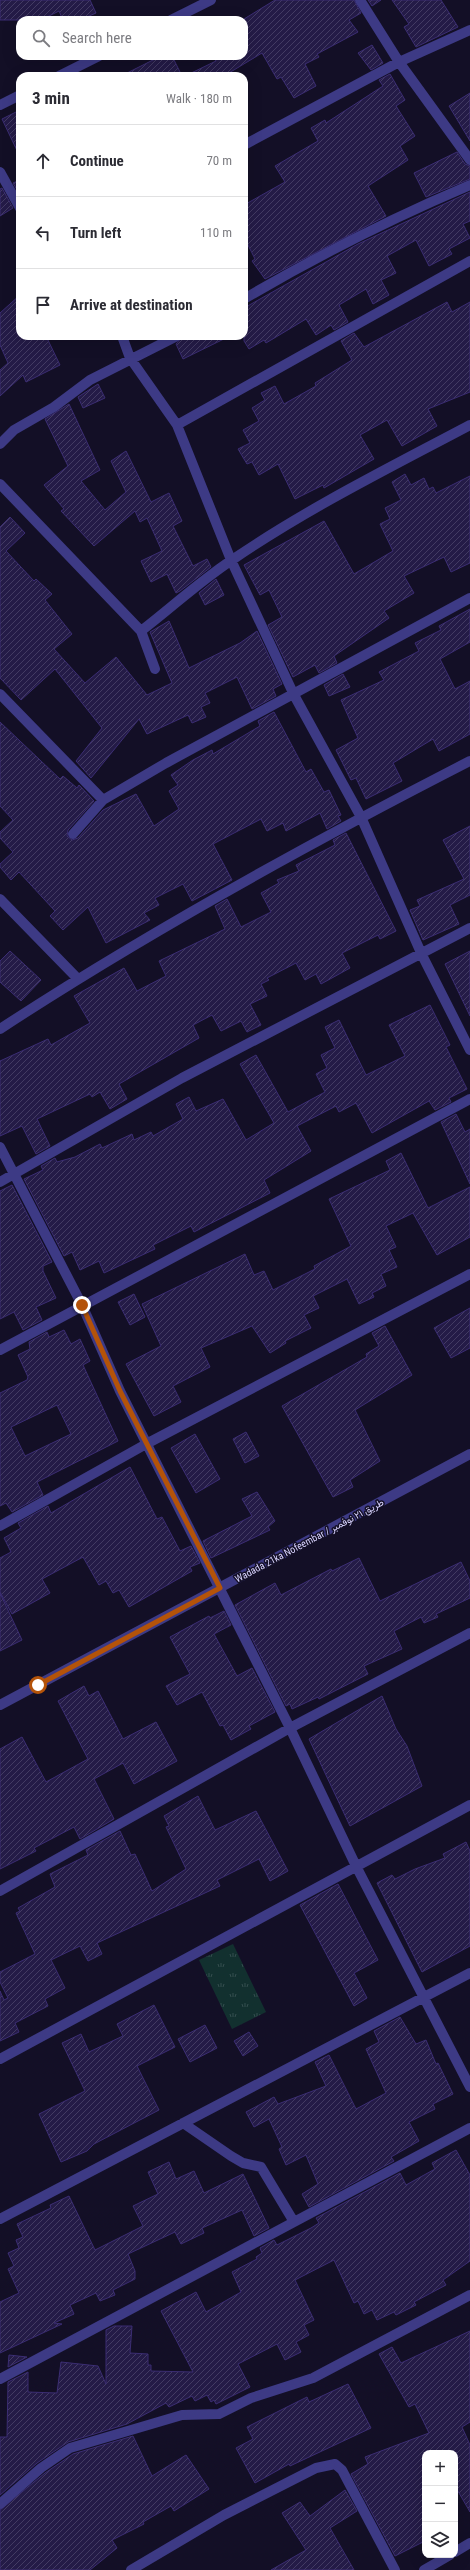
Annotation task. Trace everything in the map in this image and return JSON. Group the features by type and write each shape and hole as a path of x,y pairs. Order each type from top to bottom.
{"street":[{"path":"179,16 211,0"},
{"path":"360,0 399,62 470,160"},
{"path":"248,144 399,62 470,30"},
{"path":"67,72 91,60"},
{"path":"0,105 16,97"},
{"path":"0,172 16,201"},
{"path":"248,297 342,243 413,209 470,186"},
{"path":"178,426 470,261"},
{"path":"123,340 130,358 178,426 232,560 294,695 361,817 422,955 470,1050"},
{"path":"0,444 14,430 54,407 90,380 130,358 168,340"},
{"path":"141,631 232,560 352,486 470,425"},
{"path":"0,484 141,631 155,669"},
{"path":"73,834 103,800 166,763 294,695 470,598"},
{"path":"0,694 103,800"},
{"path":"0,1029 77,978 361,817 470,761"},
{"path":"0,899 77,978"},
{"path":"0,1182 182,1078 422,955 470,928"},
{"path":"0,1350 470,1099"},
{"path":"0,1146 13,1175 82,1305 120,1391 148,1443 290,1728 356,1866 422,1998 470,2087"},
{"path":"0,1526 148,1443 470,1274"},
{"name":"Wadada 21ka Nofeembar / طريق ٢١ نوفمبر","path":"0,1705 470,1454"},
{"path":"0,1891 290,1728 470,1633"},
{"path":"0,2059 470,1805"},
{"path":"0,2219 470,1973"},
{"path":"183,2123 243,2163 261,2167 294,2222"},
{"path":"0,2379 470,2128"},
{"path":"0,2504 41,2468 70,2448 182,2415 219,2414 251,2398 313,2378 470,2295"},
{"path":"131,2570 224,2515 316,2468 335,2464 342,2470 395,2570"},
{"path":"458,2550 470,2543"},
{"path":"424,2570 445,2558"}],"green space":[{"path":"233,1944 266,2012 232,2029 199,1960"}],"building":[{"path":"0,0 90,0 96,13 89,16 61,16 59,11 49,16 16,16 16,20 0,20"},
{"path":"275,0 354,0 361,13 349,20 358,32 317,54 319,57 305,64 316,86 294,98 281,77 277,79 262,53 231,72 193,72 215,60 248,60 248,17"},
{"path":"368,0 381,0 372,6"},
{"path":"392,0 441,0 458,27 416,47 404,27 409,24"},
{"path":"372,45 383,63 371,70 358,53"},
{"path":"153,60 174,60 180,72 129,72"},
{"path":"390,74 405,100 396,106 415,136 400,146 408,160 368,186 386,216 265,279 252,261 255,259 248,245 248,203 285,182 275,166 318,141 311,128 325,120 326,123 383,86 379,80"},
{"path":"470,93 470,141 449,106"},
{"path":"16,112 16,149 2,119"},
{"path":"457,152 465,164 470,166 470,179 426,197 414,173"},
{"path":"2,188 13,208 0,216 0,189"},
{"path":"470,192 470,221 463,224 470,238 449,249 452,254 429,266 416,240 387,256 396,273 381,280 389,295 373,304 366,289 339,305 348,322 334,330 331,325 316,335 306,319 266,343 264,340 249,349 244,341 248,340 248,306 358,244"},
{"path":"16,299 16,340 48,340 60,365 26,382 23,375 0,396 0,370 8,363 0,345 0,313"},
{"path":"447,302 452,312 470,302 470,392 428,409 437,426 402,446 387,420 360,435 374,459 324,488 323,485 295,499 278,464 259,475 252,462 247,464 238,449 250,443 243,430 259,421 252,408 265,400 261,393 275,386 284,404 316,386 315,383 352,360 341,341 354,333 364,347"},
{"path":"180,340 222,340 183,359 176,344"},
{"path":"98,384 105,398 83,408 78,397"},
{"path":"69,404 100,470 81,481 105,510 126,492 111,461 126,451 151,502 169,493 182,521 173,526 193,566 207,559 211,567 180,591 176,593 167,574 151,582 141,561 162,551 147,518 140,522 135,511 94,546 61,511 64,509 44,485 68,466 45,419"},
{"path":"405,474 411,485 424,478 429,489 433,487 436,493 470,476 470,563 451,572 444,557 404,576 414,593 384,611 389,618 334,656 337,663 319,673 315,665 293,677 268,625 282,617 269,590 260,595 244,565 324,521 354,574 393,551 380,524 390,519 385,508 401,500 392,482"},
{"path":"10,517 25,533 6,551 34,581 36,579 52,594 45,600 72,634 54,649 85,683 116,657 147,695 172,683 150,632 169,621 189,668 240,643 257,631 282,684 273,689 276,696 252,709 237,677 205,693 210,703 201,707 206,717 192,723 188,715 147,734 139,719 91,778 76,761 102,728 55,669 21,700 0,678 0,527"},
{"path":"216,579 224,595 205,605 199,593"},
{"path":"470,609 470,642 440,659 455,689 470,681 470,734 439,751 433,739 393,763 402,781 366,799 356,778 351,780 336,750 358,738 341,700 384,680 379,672 419,651 415,643 441,630 439,626"},
{"path":"343,674 350,687 329,696 324,685"},
{"path":"274,712 306,772 311,769 324,792 329,790 341,815 338,816 341,821 327,829 320,813 286,831 283,823 267,831 261,819 213,844 232,880 192,901 183,884 155,898 159,905 144,913 150,920 106,943 88,907 63,930 50,916 55,911 19,872 11,880 0,867 0,864 13,852 0,838 0,832 13,820 0,806 0,722 60,779 63,776 77,788 79,785 94,801 68,830 67,836 72,840 78,838 103,810 136,794 154,826 179,809 169,791 178,785 171,775 193,760 212,750 213,754 260,726 258,721"},
{"path":"470,826 470,895 450,905 459,924 423,940 410,910 420,906 417,900 464,879 443,840"},
{"path":"346,833 396,931 380,939 378,935 342,953 350,968 321,984 316,974 305,980 296,963 267,978 269,980 261,984 267,996 250,1004 261,1025 247,1032 241,1021 221,1031 212,1015 193,1025 199,1038 119,1084 127,1099 110,1109 100,1092 92,1097 90,1094 37,1119 50,1146 36,1154 22,1126 0,1136 0,1061 48,1039 51,1045 90,1023 74,996 124,968 137,991 166,976 159,961 225,929 215,906 227,899 241,927 271,912 261,893 279,883 277,880 299,871 296,865 335,845 333,840"},
{"path":"10,951 41,980 21,1001 0,982 0,961"},
{"path":"470,951 470,1016 445,964"},
{"path":"430,1005 450,1045 446,1047 467,1089 449,1098 451,1102 435,1110 429,1101 372,1133 356,1103 339,1112 336,1106 297,1126 311,1151 264,1180 270,1193 194,1232 191,1226 153,1245 155,1249 104,1273 99,1261 80,1270 72,1252 64,1256 24,1179 43,1170 41,1166 55,1158 57,1162 75,1157 100,1144 102,1148 132,1134 134,1140 151,1132 153,1136 183,1119 176,1104 189,1097 196,1111 223,1099 246,1140 274,1123 240,1064 256,1055 288,1112 325,1092 316,1074 327,1068 321,1055 335,1048 325,1027 339,1020 366,1075 405,1056 389,1025"},
{"path":"456,1114 465,1132 470,1129 470,1184 441,1122"},
{"path":"401,1153 428,1208 470,1187 470,1237 437,1255 413,1213 386,1226 396,1247 389,1250 397,1267 381,1274 386,1286 372,1293 374,1297 359,1304 347,1279 313,1296 319,1308 304,1315 311,1328 285,1341 286,1343 270,1353 252,1326 201,1348 210,1367 173,1386 181,1402 154,1416 126,1364 161,1346 142,1304 245,1254 254,1275 264,1271 273,1290 315,1269 314,1266 351,1246 329,1199 390,1170 386,1161"},
{"path":"12,1185 52,1262 43,1266 43,1271 56,1298 36,1307 42,1320 23,1330 14,1312 0,1319 0,1191"},
{"path":"134,1294 145,1317 130,1325 118,1302"},
{"path":"470,1308 470,1348 451,1358 434,1328"},
{"path":"385,1326 412,1375 355,1410 380,1461 350,1480 353,1487 333,1497 282,1406 367,1357 366,1354 379,1346 372,1333"},
{"path":"64,1330 71,1344 80,1339 90,1361 83,1365 118,1441 37,1482 43,1495 12,1512 6,1503 0,1506 0,1393 27,1380 28,1377 18,1355 30,1349 29,1342 47,1332 49,1337","holes":["57,1405 71,1434 25,1456 11,1427"]},
{"path":"246,1432 259,1456 245,1463 233,1439"},
{"path":"195,1434 220,1479 196,1493 171,1448"},
{"path":"130,1467 157,1519 162,1517 180,1551 191,1546 200,1563 190,1567 192,1571 129,1607 119,1590 113,1593 106,1581 99,1585 83,1557 42,1579 50,1593 12,1614 0,1592 0,1558 11,1552 4,1538 21,1528 18,1523 48,1506 51,1513"},
{"path":"257,1492 275,1521 268,1527 270,1530 211,1558 203,1541 252,1516 242,1499"},
{"path":"359,1558 380,1601 461,1562 470,1581 470,1598 436,1614 438,1617 424,1623 421,1617 394,1631 402,1649 364,1666 368,1674 319,1699 318,1697 292,1709 290,1704 286,1706 235,1605 275,1583 281,1595 331,1569 332,1571"},
{"path":"0,1593 22,1640 0,1651"},
{"path":"224,1611 231,1625 214,1634 237,1676 252,1668 275,1712 249,1726 251,1729 231,1740 223,1725 220,1726 202,1692 177,1705 166,1686 190,1674 170,1637 209,1616 210,1618"},
{"path":"84,1686 89,1696 98,1691 123,1739 156,1722 177,1761 134,1784 123,1763 94,1779 114,1819 80,1839 74,1827 34,1848 36,1851 0,1869 0,1749 22,1737 46,1782 88,1759 58,1701"},
{"path":"382,1696 396,1729 407,1746 422,1786 350,1826 309,1739"},
{"path":"198,1796 215,1830 256,1811 288,1871 270,1881 259,1859 217,1880 220,1886 97,1943 102,1954 88,1961 80,1946 51,1960 65,1988 45,1999 48,2006 15,2023 19,2032 0,2041 0,1991 4,2000 8,1998 0,1982 0,1972 35,1954 16,1913 20,1911 18,1908 55,1887 50,1874 88,1855 86,1850 120,1831 131,1855 135,1854 152,1891 186,1869 166,1827 169,1826 164,1816"},
{"path":"466,1842 470,1851 470,1946 422,1972 377,1883 392,1875 395,1879 415,1869 445,1858 443,1854"},
{"path":"338,1884 378,1960 354,1973 367,1998 354,2006 300,1905"},
{"path":"154,2005 175,2047 137,2066 159,2110 94,2144 87,2151 61,2162 39,2114 85,2091 62,2043 81,2034 89,2052 123,2036 117,2024"},
{"path":"400,2017 416,2044 426,2040 436,2064 438,2063 453,2094 433,2104 435,2109 409,2122 419,2141 391,2157 394,2161 309,2207 302,2194 318,2184 306,2155 286,2165 279,2149 282,2147 269,2119 254,2127 246,2112 274,2097 278,2104 326,2086 315,2062 329,2055 356,2109 386,2093 366,2049 379,2042 374,2031"},
{"path":"205,2025 217,2048 190,2062 178,2039"},
{"path":"249,2032 258,2046 243,2056 234,2041"},
{"path":"456,2150 470,2175 470,2261 443,2280 446,2285 414,2302 416,2305 396,2315 394,2312 377,2320 372,2310 364,2314 358,2301 354,2303 334,2260 295,2280 314,2320 304,2325 309,2335 296,2342 301,2352 285,2360 277,2344 238,2364 250,2387 216,2404 214,2400 211,2402 207,2395 195,2401 192,2396 169,2407 166,2403 127,2424 68,2442 37,2463 0,2495 0,2437 7,2437 8,2382 28,2372 28,2392 57,2393 61,2362 98,2366 106,2384 106,2330 114,2326 132,2326 130,2353 148,2354 148,2365 151,2365 151,2371 193,2372 161,2311 196,2292 206,2312 241,2292 232,2272 257,2259 256,2257 262,2253 260,2248 274,2240 277,2245 311,2228 319,2223 316,2218 400,2173 406,2185 435,2169 432,2163"},
{"path":"169,2162 176,2179 194,2171 204,2193 243,2174 269,2228 254,2236 242,2210 202,2228 204,2233 181,2244 175,2232 128,2254 135,2271 135,2279 113,2290 115,2295 100,2301 96,2293 70,2305 74,2314 54,2323 62,2324 0,2353 0,2302 19,2293 8,2269 14,2266 8,2253 19,2248 16,2240 23,2237 17,2224 51,2208 50,2205 69,2196 95,2250 143,2226 133,2206 158,2194 148,2172"},
{"path":"470,2331 470,2422 462,2427 470,2445 470,2512 458,2491 458,2450 422,2450 422,2542 395,2556 351,2474 368,2464 365,2457 429,2433 415,2404 409,2407 379,2354 392,2347 401,2363"},
{"path":"9,2355 27,2357 8,2367"},
{"path":"348,2384 371,2428 290,2466 289,2464 255,2483 236,2448 253,2439 247,2427 307,2397 309,2402"},
{"path":"133,2436 152,2476 186,2455 209,2489 174,2511 171,2506 143,2522 144,2524 112,2540 117,2548 90,2570 0,2570 0,2510 45,2473 73,2454"},
{"path":"345,2490 357,2511 330,2528 354,2570 271,2570 306,2550 282,2513 300,2502 310,2516"}],"route":[{"path":"38,1685 220,1588 148,1443 120,1391 82,1305"}]}
